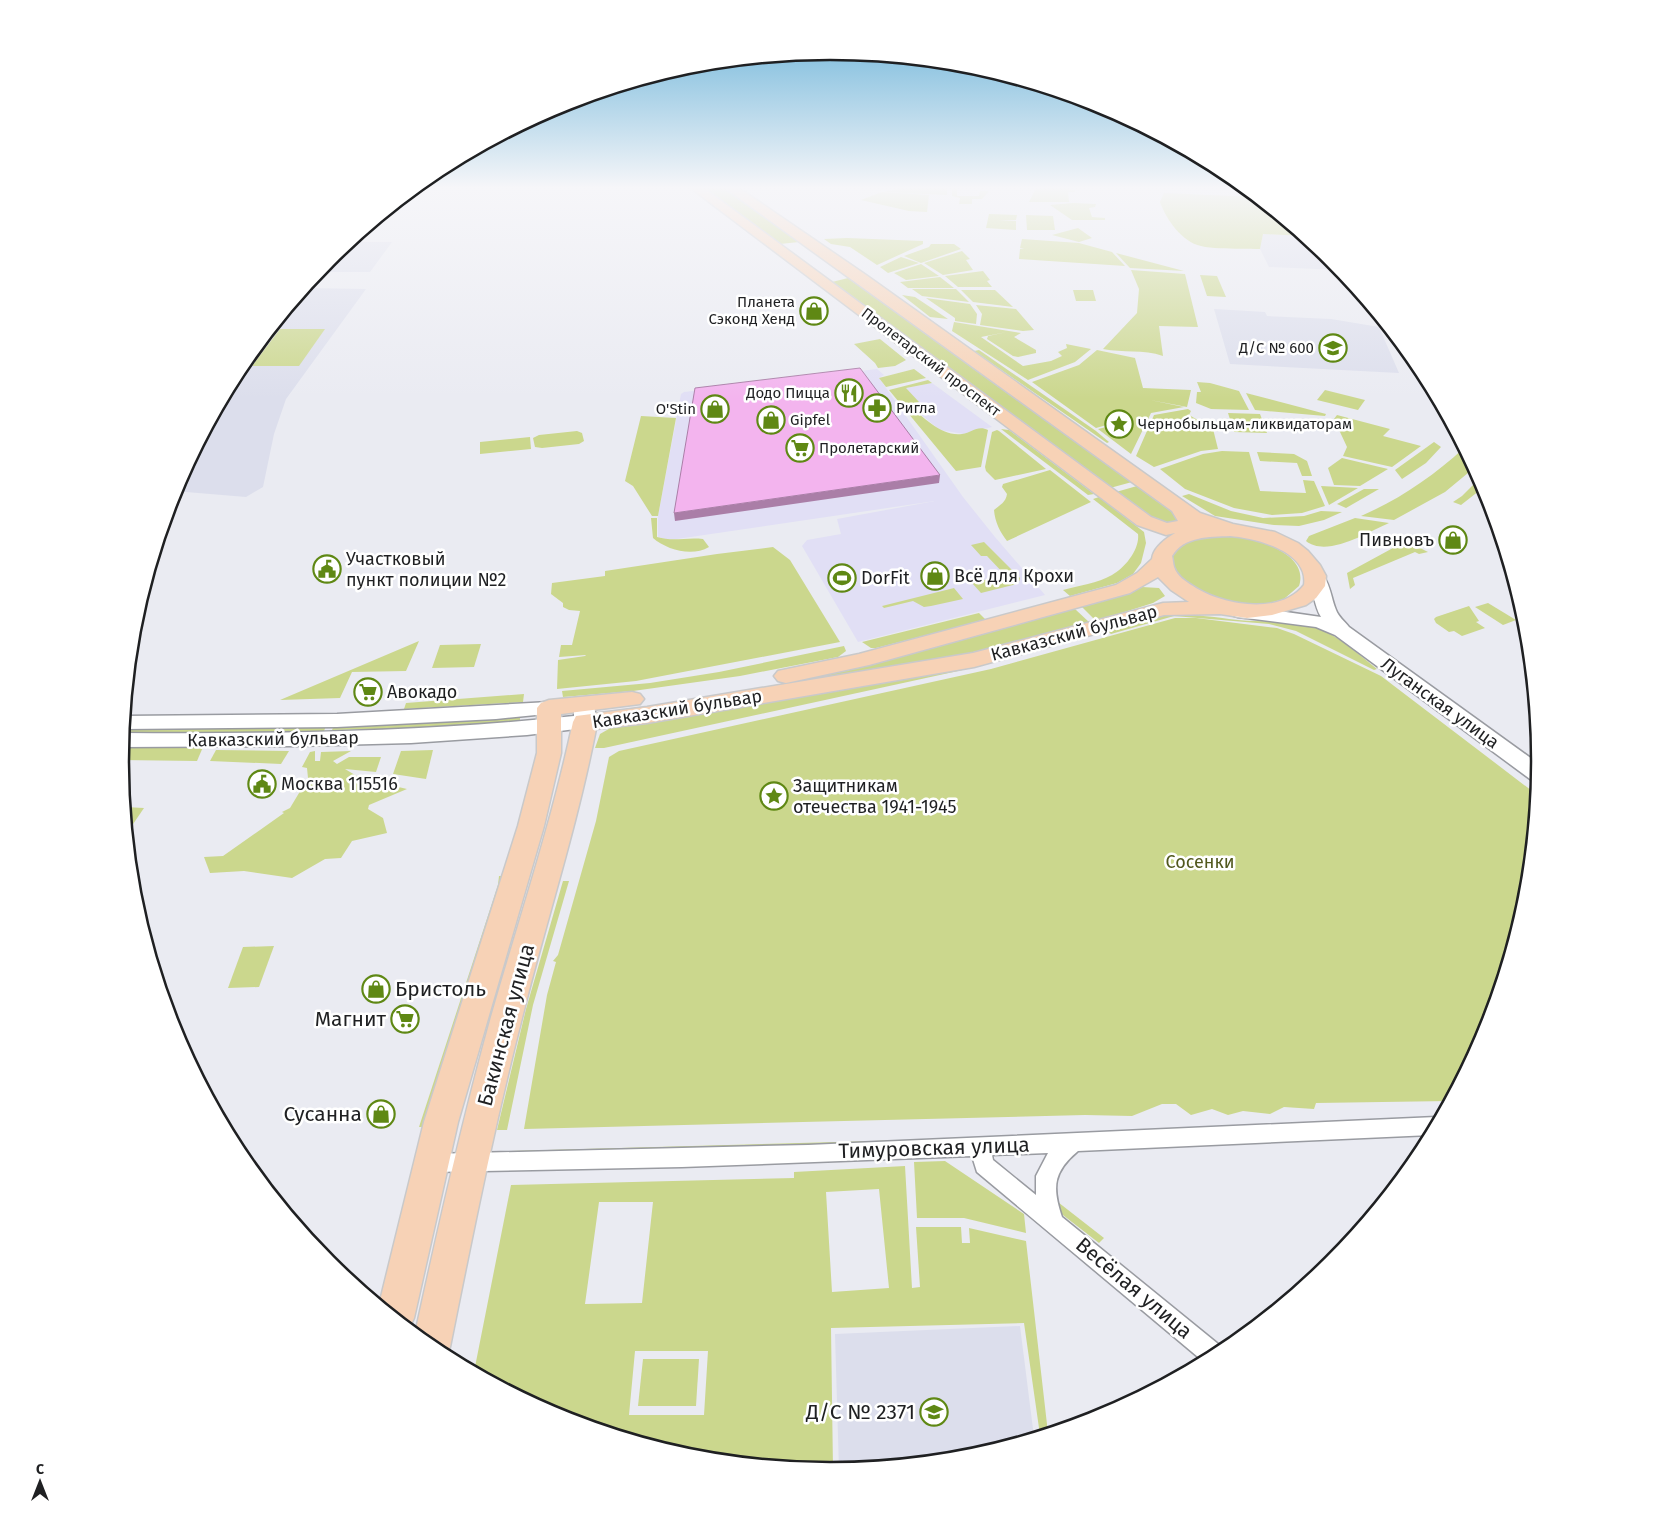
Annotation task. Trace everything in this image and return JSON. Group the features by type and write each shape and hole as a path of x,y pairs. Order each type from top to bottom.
{"main road":[{"name":"Пролетарский проспект","path":"789,257 1144,521 1159,540 1165,570 1177,585 1192,596 1230,609"},
{"name":"Пролетарский проспект","path":"831,257 1193,517 1230,530"},
{"name":"Пролетарский проспект","path":"1144,521 1166,529 1187,525 1189,522 1179,507"},
{"name":"Кавказский бульвар","path":"549,718 788,676 861,660 1124,589 1152,573 1174,542 1186,536 1230,530"},
{"path":"1230,530 1253,532 1280,541 1294,549 1309,562 1317,579"},
{"name":"Кавказский бульвар","path":"584,713 656,713 974,660 1163,609 1271,609 1290,604 1310,594 1317,579"},
{"name":"Бакинская улица","path":"433,1338 470,1163 507,1016 567,807 584,713"},
{"name":"Бакинская улица","path":"397,1312 431,1163 453,1082 532,826 549,754 549,718"}],"street":[{"name":"Луганская улица","path":"1317,579 1322,589 1327,612 1342,631"},
{"name":"Луганская улица","path":"1230,609 1320,622 1342,631 1531,769"},
{"name":"Кавказский бульвар","path":"131,723 248,724 549,718"},
{"name":"Кавказский бульвар","path":"130,740 303,739 413,735 549,718"},
{"name":"Тимуровская улица","path":"431,1163 982,1147 1163,1136 1428,1126"},
{"path":"1053,1220 1045,1193 1044,1182 1052,1162 1074,1142"},
{"name":"Весёлая улица","path":"982,1147 984,1165 1053,1220 1208,1350"}],"shaded area":[{"path":"343,257 381,257 370,272 328,272"},
{"path":"1264,257 1317,257 1330,270 1269,267"},
{"path":"313,288 366,289 286,399 274,434 263,487 246,497 183,492 201,451 223,410 274,334 303,299"},
{"path":"1214,309 1265,312 1267,316 1331,319 1379,327 1399,373 1230,364"},
{"path":"877,369 884,375 879,378 963,497 1045,595 858,642 802,546 807,540 841,534 837,519 935,501 670,540 658,537 658,516 681,394 684,392"},
{"path":"932,383 992,427 964,434 940,430 908,404 906,388"},
{"name":"Д/C № 2371","path":"1020,1326 1033,1431 967,1449 921,1456 839,1462 835,1334"}],"green space":[{"path":"865,257 894,257 877,265"},
{"path":"901,257 919,263 888,273 880,267"},
{"path":"906,257 938,257 921,263"},
{"path":"943,257 968,257 970,259 966,260 973,270 943,275 924,263"},
{"path":"1019,257 1117,257 1125,266 1019,259"},
{"path":"1120,257 1131,257 1184,271 1130,268"},
{"path":"921,264 939,276 906,280 894,273"},
{"path":"1131,270 1185,274 1198,327 1159,326 1163,356 1103,349 1137,313 1139,289"},
{"path":"983,271 990,280 987,281 992,287 958,287 945,276"},
{"path":"1200,275 1217,276 1226,297 1207,296"},
{"path":"940,277 954,288 908,288 900,282"},
{"path":"848,278 1132,482 1110,488 832,282"},
{"path":"912,289 956,289 969,302 922,296"},
{"path":"961,290 995,290 1013,307 973,302"},
{"path":"1073,290 1093,290 1096,301 1076,301"},
{"path":"902,295 915,297 948,319 930,317"},
{"path":"926,298 970,304 977,314 976,324 955,321 955,318"},
{"path":"976,305 1016,309 1034,330 1023,331 980,325 982,314"},
{"path":"954,322 1021,333 1014,337 1036,350 1036,353 1018,357 1013,356 987,339 988,336 1007,332 981,337 1023,366 1051,361 1062,356 1058,352 1067,348 1066,344 1091,349 1075,362 1028,380 952,331"},
{"path":"280,329 325,329 299,366 252,366"},
{"path":"880,339 906,360 895,366 878,368 854,344"},
{"path":"979,350 1109,442 1107,443 974,351"},
{"path":"1097,350 1135,358 1143,388 1191,390 1187,407 1150,400 1184,407 1151,413 1131,454 1098,429 1119,424 1117,422 1096,428 1032,382 1079,365"},
{"path":"914,369 926,378 886,387 879,378"},
{"path":"928,380 932,383 906,388 919,402 909,405 933,425 947,432 962,434 981,428 988,430 981,467 956,471 889,390"},
{"path":"1197,382 1210,383 1239,391 1249,410 1211,409 1196,403 1197,392 1201,392"},
{"path":"1325,390 1365,400 1358,410 1317,400"},
{"path":"1246,393 1326,414 1325,416 1255,410"},
{"path":"1188,409 1191,411 1189,415 1196,419 1211,421 1218,449 1201,451 1154,467 1136,456 1154,415"},
{"path":"1228,413 1260,414 1267,433 1234,432"},
{"path":"1337,415 1390,429 1383,436 1421,446 1392,467 1343,456 1347,447 1334,419"},
{"path":"641,416 676,418 658,516 652,516 633,486 625,481"},
{"path":"1001,429 1009,430 1094,494 1088,495"},
{"path":"997,430 1046,469 995,480 986,471 985,467 992,432"},
{"path":"577,431 582,433 584,441 579,444 535,447 533,438 539,435"},
{"path":"530,437 531,449 480,454 480,442"},
{"path":"1434,442 1441,447 1426,463 1402,479 1395,470"},
{"path":"1222,451 1249,452 1260,491 1306,493 1303,480 1314,481 1325,506 1302,513 1272,515 1234,508 1185,489 1160,469 1203,454"},
{"path":"1257,452 1294,454 1307,461 1312,476 1302,476 1297,463 1260,461"},
{"path":"1459,452 1469,472 1445,492 1394,520 1361,516 1389,502 1440,468"},
{"path":"1342,458 1388,469 1360,486 1334,485 1328,468"},
{"path":"1050,470 1091,502 1007,541 998,527 994,510 1006,497 1007,494 1002,487 1003,484"},
{"path":"1474,484 1478,492 1461,505 1453,502"},
{"path":"1137,486 1182,518 1182,524 1160,524 1116,492"},
{"path":"1321,486 1358,488 1329,505"},
{"path":"1364,489 1379,489 1346,508 1337,504"},
{"path":"1189,494 1231,511 1263,518 1304,516 1321,511 1342,512 1324,520 1299,526 1274,525 1215,516 1182,496"},
{"path":"1099,497 1144,532 1146,543 1141,563 1133,574 1117,583 1070,596 1063,590 1112,575 1126,563 1137,546 1138,534 1093,499"},
{"path":"651,518 657,518 657,537 703,539 709,547 695,552 688,552 665,546 653,538"},
{"path":"1355,518 1389,523 1348,542 1336,545 1325,547 1306,541 1309,536"},
{"path":"1210,535 1251,539 1272,546 1291,558 1297,566 1300,575 1299,586 1284,599 1267,604 1247,605 1215,599 1176,576 1171,559 1177,548 1186,542"},
{"path":"984,542 1020,578 1019,582 981,593 972,583 1005,575 987,556 981,556 971,545"},
{"path":"1404,542 1416,549 1420,548 1428,552 1419,554 1415,552 1353,578 1355,585 1350,589 1347,573"},
{"path":"773,547 790,560 840,642 636,681 557,689 558,660 586,655 559,657 561,645 572,645 580,611 569,610 563,607 563,603 551,594 552,583 605,576 605,571"},
{"path":"1142,587 1159,588 1165,596 1153,603 1096,621 1082,607"},
{"path":"954,588 963,599 924,607 913,601 884,608 882,606"},
{"path":"1488,603 1516,620 1503,625 1475,607"},
{"path":"1469,606 1479,621 1476,622 1485,628 1462,636 1454,631 1449,632 1436,623 1434,619 1436,617"},
{"path":"1075,609 1090,623 971,655 790,685"},
{"path":"979,613 986,620 876,648 871,648 862,642"},
{"path":"1169,614 1307,625 1325,631 1349,646 1377,669 1374,670 1296,631 1269,624 1174,616 1111,634 1107,631"},
{"name":"Сосенки","path":"1175,618 1196,618 1277,628 1294,634 1381,676 1530,789 1525,852 1518,898 1507,942 1494,986 1478,1029 1443,1101 1316,1103 1314,1109 1284,1107 1270,1114 1243,1111 1228,1115 1212,1109 1191,1115 1176,1104 1162,1104 1132,1116 1085,1115 524,1129 547,995 556,962 553,961 558,955 596,821 609,757 619,751 991,669"},
{"path":"419,641 406,671 352,672 340,698 280,700"},
{"path":"481,644 474,667 432,668 440,645"},
{"path":"844,646 846,651 838,657 740,676 633,691 563,697 562,691 650,683 719,672"},
{"path":"980,664 981,666 604,748 595,748 600,734 614,726"},
{"path":"524,694 523,702 404,709 406,703"},
{"path":"520,717 520,722 438,728 332,730 334,725 441,722"},
{"path":"326,726 324,731 202,734 130,733 130,727"},
{"path":"130,746 203,747 197,761 129,760"},
{"path":"216,750 289,751 281,764 210,761"},
{"path":"433,750 426,779 393,774 401,751"},
{"path":"315,751 315,761 320,761 321,752 351,751 333,761 337,764 349,757 381,757 376,772 345,769 360,778 407,789 369,805 368,809 383,818 387,833 352,841 341,858 325,859 292,878 244,871 210,873 204,857 223,856 290,808 308,778 307,768 302,767 310,752"},
{"path":"131,807 144,808 133,825"},
{"path":"499,876 506,876 426,1127 419,1127 498,885"},
{"path":"563,881 569,881 533,1005 507,1130 497,1130 526,1009"},
{"path":"274,946 259,987 228,988 243,947"},
{"path":"910,1140 910,1145 510,1156 511,1151"},
{"path":"945,1161 1024,1214 1026,1233 964,1218 917,1218 914,1162"},
{"path":"905,1166 912,1288 920,1287 916,1227 961,1227 962,1243 970,1243 969,1228 1026,1241 1047,1427 1039,1430 1024,1323 831,1328 833,1462 739,1456 693,1449 649,1438 605,1425 562,1409 520,1390 475,1366 511,1185 794,1178 794,1172","holes":["879,1189 889,1288 832,1292 826,1192","599,1202 653,1202 642,1303 585,1304","635,1351 708,1351 704,1415 629,1415"]},
{"path":"1054,1199 1104,1238 1099,1243 1059,1212"},
{"path":"643,1359 699,1359 696,1406 638,1406"}],"building":[{"name":"Пролетарский","path":"860,368 940,475 674,513 695,388"}],"place":[{"name":"Планета Сэконд Хенд","path":"814,311"},
{"name":"Д/C № 600","path":"1333,348"},
{"name":"Додо Пицца","path":"849,393"},
{"name":"Ригла","path":"877,408"},
{"name":"O'Stin","path":"715,409"},
{"name":"Gipfel","path":"771,420"},
{"name":"Чернобыльцам-ликвидаторам","path":"1119,424"},
{"name":"Пролетарский","path":"800,448"},
{"name":"Пивновъ","path":"1453,540"},
{"name":"Участковый пункт полиции №2","path":"327,569"},
{"name":"Всё для Крохи","path":"935,576"},
{"name":"DorFit","path":"842,578"},
{"name":"Авокадо","path":"368,692"},
{"name":"Москва 115516","path":"262,784"},
{"name":"Защитникам отечества 1941-1945","path":"774,796"},
{"name":"Бристоль","path":"376,989"},
{"name":"Магнит","path":"405,1019"},
{"name":"Сусанна","path":"381,1114"},
{"name":"Д/C № 2371","path":"934,1412"}]}
